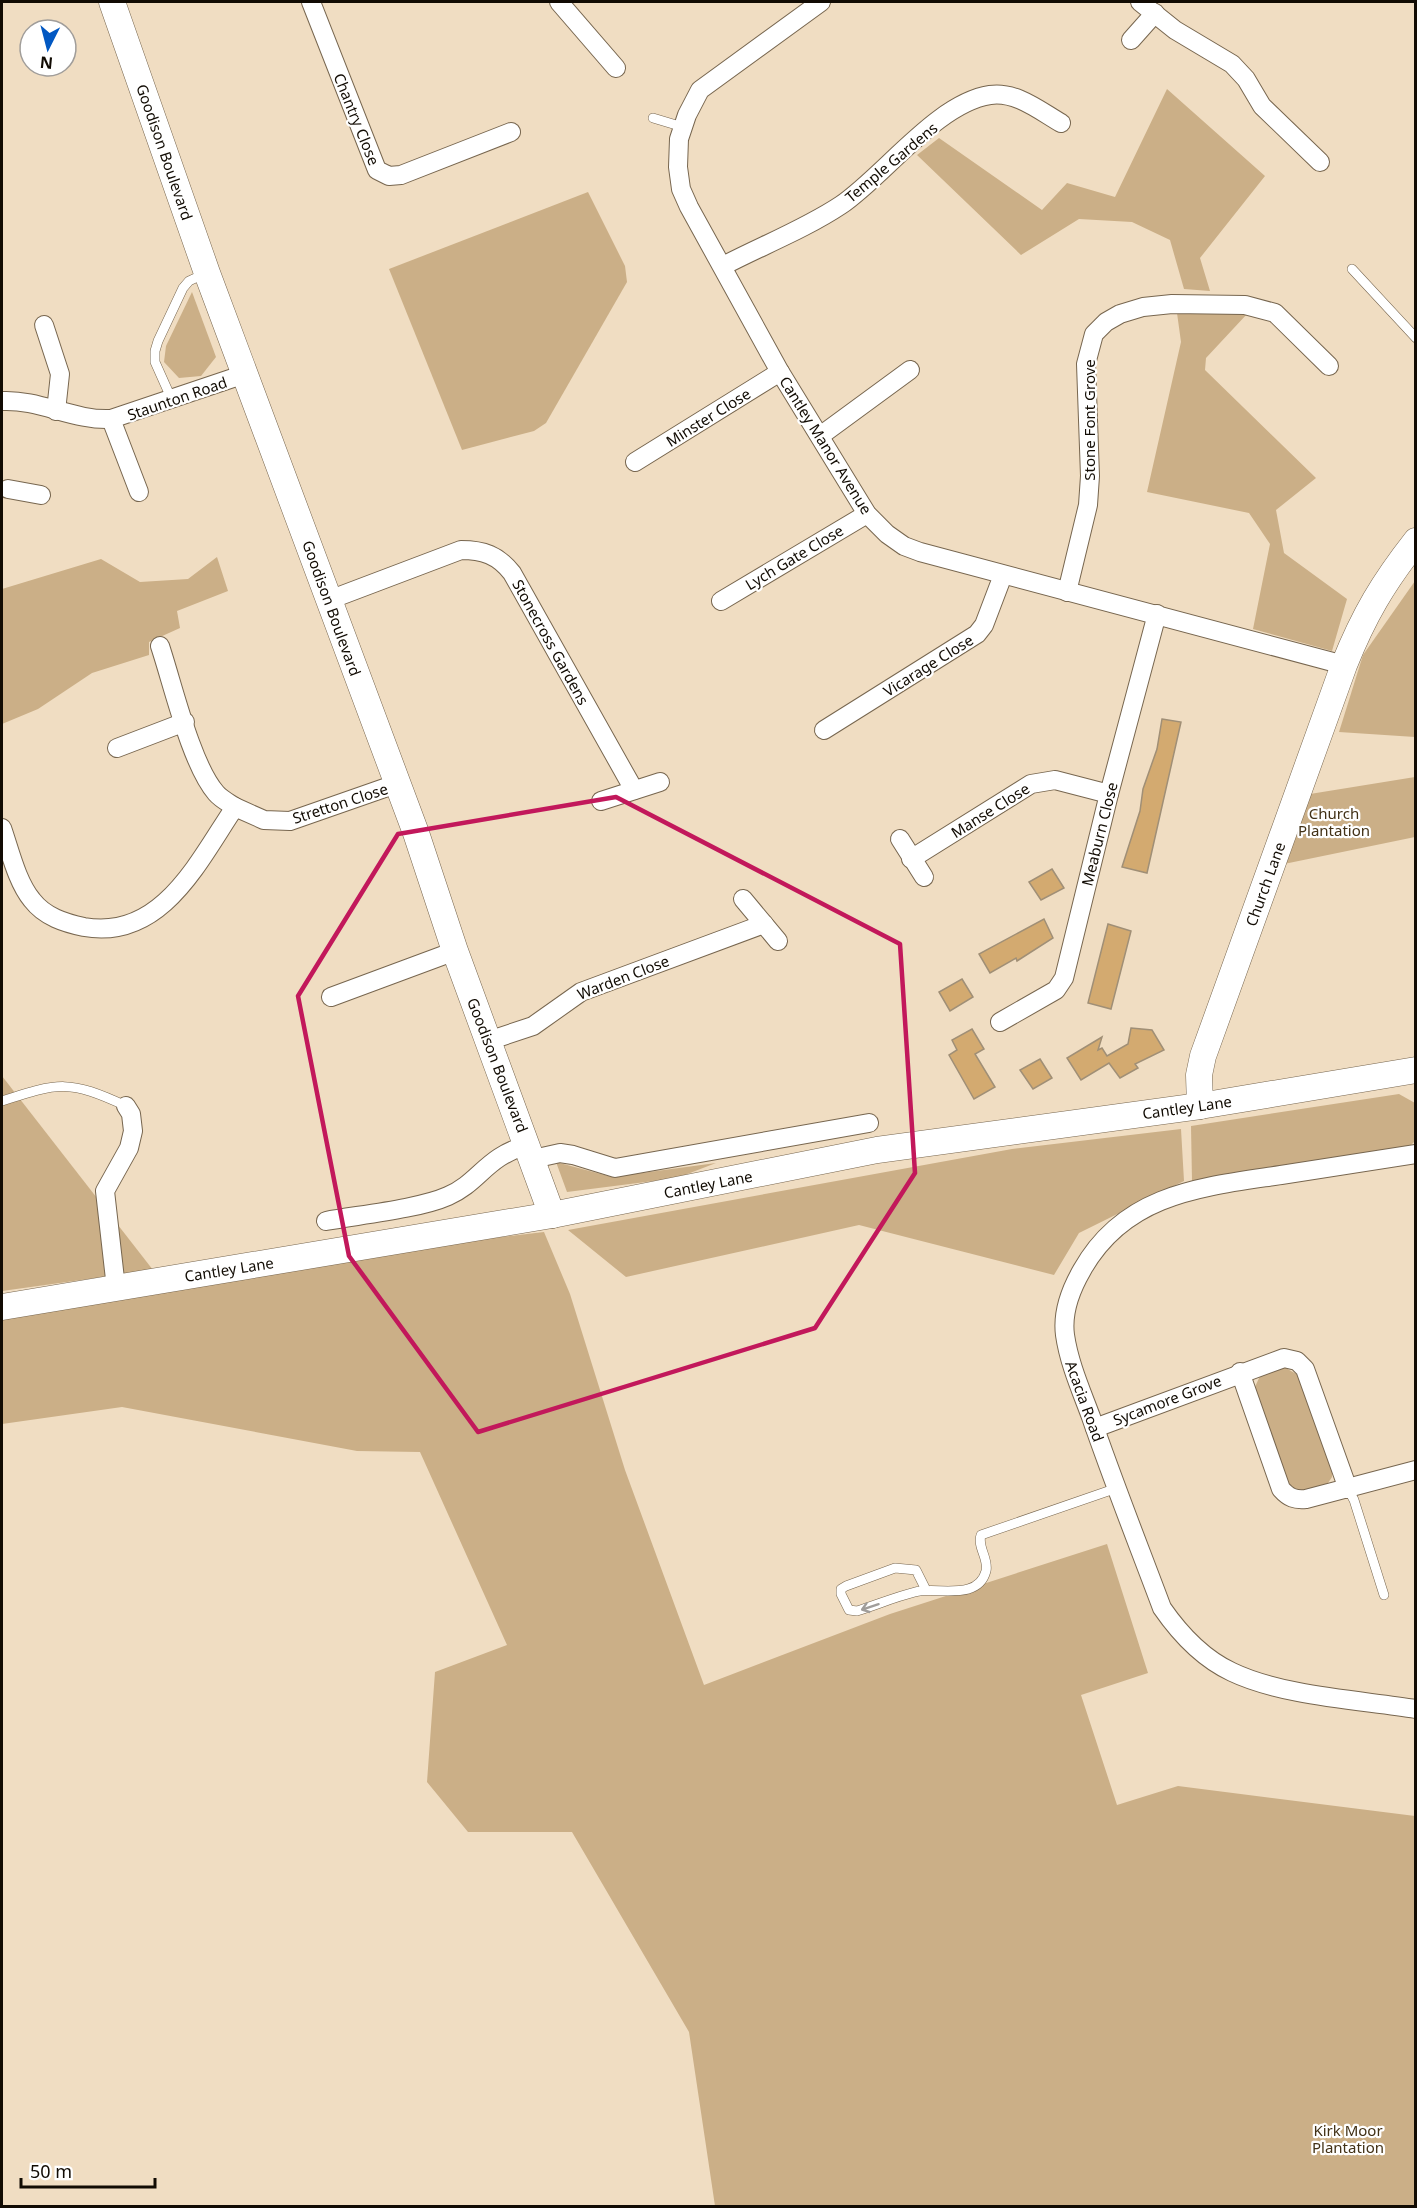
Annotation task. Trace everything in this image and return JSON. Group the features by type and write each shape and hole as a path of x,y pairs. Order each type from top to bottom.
{"street":[{"name":"Goodison Boulevard","path":"112,2 207,273 329,600 552,1215"},
{"name":"Chantry Close","path":"311,2 377,170 388,176 401,175 511,132"},
{"path":"559,2 616,68"},
{"name":"Cantley Manor Avenue","path":"821,2 700,90 683,127 678,166 681,189 780,372 867,514 887,534 904,546 1067,592 1344,664"},
{"path":"1140,2 1175,30 1232,64 1246,79 1262,106 1320,162"},
{"path":"1131,40 1155,13"},
{"name":"Temple Gardens","path":"723,266 840,206 899,152 974,99 993,94 1006,95 1022,100 1061,123"},
{"name":"Stone Font Grove","path":"1067,592 1088,505 1090,476 1086,364 1094,334 1106,322 1120,314 1143,307 1172,304 1245,305 1275,313 1329,366"},
{"path":"44,326 60,374 56,411"},
{"path":"820,436 910,370"},
{"name":"Minster Close","path":"635,462 780,372"},
{"name":"Staunton Road","path":"2,401 96,420 111,419 245,374"},
{"path":"111,419 139,492"},
{"path":"4,485 41,495"},
{"name":"Lych Gate Close","path":"721,600 867,514"},
{"name":"Church Lane","path":"1200,1106 1198,1075 1203,1056 1344,664 1364,617 1385,580 1416,541"},
{"name":"Stonecross Gardens","path":"329,600 461,550 478,550 492,555 505,564 512,573 634,790"},
{"name":"Vicarage Close","path":"824,730 977,634 984,625 1002,574"},
{"name":"Meaburn Close","path":"1000,1022 1056,990 1064,978 1156,614"},
{"name":"Stretton Close","path":"160,646 208,783 219,796 235,807 264,820 290,821 396,784"},
{"path":"117,748 185,722"},
{"name":"Manse Close","path":"911,859 1031,784 1055,780 1109,794"},
{"path":"601,801 660,782"},
{"path":"2,828 24,887 32,900 46,913 65,923 89,927 116,927 142,920 178,892 235,807"},
{"path":"900,839 924,876"},
{"path":"743,899 778,941"},
{"name":"Warden Close","path":"488,1041 533,1026 581,992 764,924"},
{"path":"331,997 455,951"},
{"name":"Cantley Lane","path":"2,1307 552,1215 877,1150 1200,1106 1416,1070"},
{"path":"116,1288 105,1191 129,1148 133,1131 131,1114 126,1106"},
{"name":"Cantley Lane","path":"326,1221 447,1197 508,1150 573,1155 615,1168 869,1123"},
{"name":"Acacia Road","path":"1416,1154 1195,1188 1142,1209 1111,1230 1089,1257 1077,1278 1065,1309 1064,1332 1068,1352 1162,1608 1180,1633 1200,1652 1232,1672 1265,1683 1416,1709"},
{"name":"Sycamore Grove","path":"1095,1428 1240,1372 1284,1358 1296,1361 1305,1369 1348,1489"},
{"name":"Sycamore Grove","path":"1240,1372 1281,1489 1286,1495 1295,1500 1306,1500 1416,1470"}],"lane":[{"path":"653,118 683,127"},
{"path":"1352,269 1416,338"},
{"path":"172,400 155,362 158,341 183,288 189,281 207,273"},
{"path":"2,1101 42,1088 68,1085 94,1092 126,1106"},
{"path":"926,1590 916,1570 895,1568 846,1586 841,1589 841,1594 849,1610 856,1611 917,1591 957,1592 982,1578 986,1565 979,1541 981,1535 1117,1488"},
{"path":"1348,1489 1354,1500 1384,1595"}],"highlighted area":[{"path":"616,797 900,944 915,1173 815,1328 478,1432 349,1256 298,996 398,834"}],"green space":[{"path":"1167,89 1265,176 1200,258 1210,291 1184,289 1170,240 1132,222 1079,219 1021,255 917,155 939,138 1042,210 1067,183 1115,197"},
{"path":"588,192 625,266 627,282 546,423 534,431 462,450 389,269"},
{"path":"192,292 216,357 201,376 179,378 164,362 166,346"},
{"path":"1177,313 1247,314 1206,358 1205,370 1316,478 1276,510 1284,553 1347,599 1332,651 1253,629 1270,544 1249,513 1147,492 1181,342"},
{"path":"217,557 228,591 177,611 180,628 149,642 149,655 92,673 38,709 2,724 2,589 101,559 140,582 188,579"},
{"path":"1415,581 1415,737 1339,732 1363,655"},
{"name":"Church Plantation","path":"1415,777 1415,837 1284,864 1310,794"},
{"path":"2,1076 153,1270 2,1291"},
{"path":"1399,1094 1415,1103 1415,1141 1410,1146 1192,1181 1191,1126"},
{"path":"1181,1129 1184,1181 1079,1233 1054,1275 859,1225 626,1277 568,1230 1012,1149"},
{"path":"556,1162 612,1177 716,1163 677,1178 567,1192"},
{"name":"Kirk Moor Plantation","path":"544,1232 570,1294 625,1470 704,1685 890,1614 1107,1544 1148,1673 1081,1695 1117,1805 1178,1786 1415,1816 1415,2206 715,2206 689,2032 572,1832 468,1832 427,1782 435,1672 507,1645 420,1452 357,1451 122,1407 2,1424 2,1305 441,1244"},
{"path":"1284,1367 1298,1375 1332,1468 1332,1477 1326,1486 1302,1493 1288,1484 1254,1389 1260,1376"}],"building":[{"path":"1162,719 1181,722 1147,873 1122,867 1140,811 1143,789 1157,749"},
{"path":"1052,869 1064,888 1041,900 1029,882"},
{"path":"1044,919 1053,938 1017,961 1016,958 990,973 979,954"},
{"path":"1108,924 1131,931 1111,1009 1088,1003"},
{"path":"962,979 973,997 950,1011 939,992"},
{"path":"1131,1028 1152,1030 1164,1050 1135,1064 1138,1068 1120,1078 1109,1063 1081,1080 1067,1058 1102,1037 1098,1050 1102,1048 1107,1056 1128,1044"},
{"path":"972,1029 984,1049 975,1054 995,1087 974,1099 949,1055 957,1050 952,1040"},
{"path":"1040,1059 1052,1078 1033,1089 1020,1070"}]}
